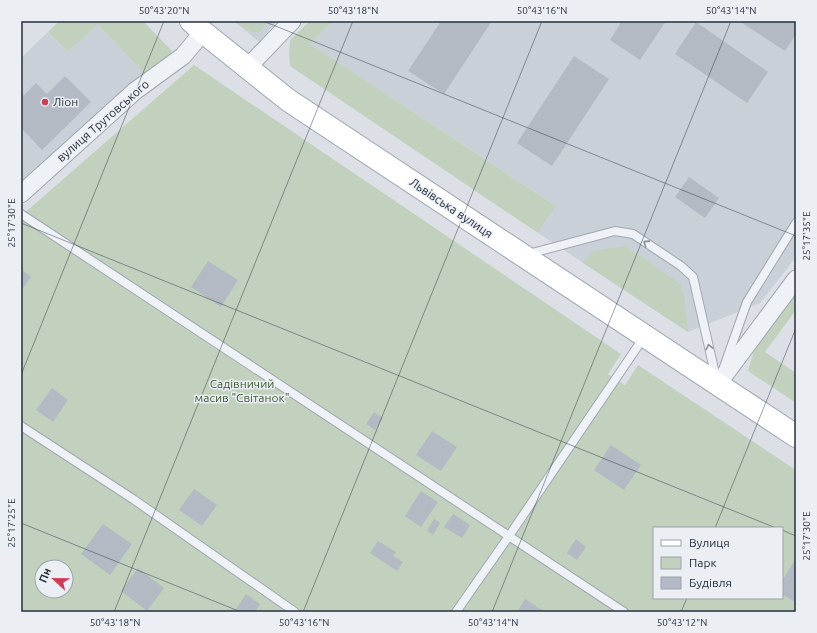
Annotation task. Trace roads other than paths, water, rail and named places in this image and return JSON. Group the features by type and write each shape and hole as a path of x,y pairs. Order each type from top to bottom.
{"main road":[{"name":"Львівська вулиця","path":"197,27 288,100 796,436"}],"street":[{"path":"247,68 287,23"},
{"name":"вулиця Трутовського","path":"21,194 135,91 183,56 197,27"},
{"path":"717,385 796,279"}],"lane":[{"path":"21,214 624,612"},
{"path":"717,385 747,302 796,223"},
{"path":"522,255 615,231 633,234 681,266 693,277 717,385"},
{"path":"456,612 644,336"},
{"path":"21,426 133,499 294,612"}],"place":[{"name":"Ліон","path":"45,102"}],"park label":[{"name":"Садівничий масив \"Світанок\"","path":"242,391"}]}
